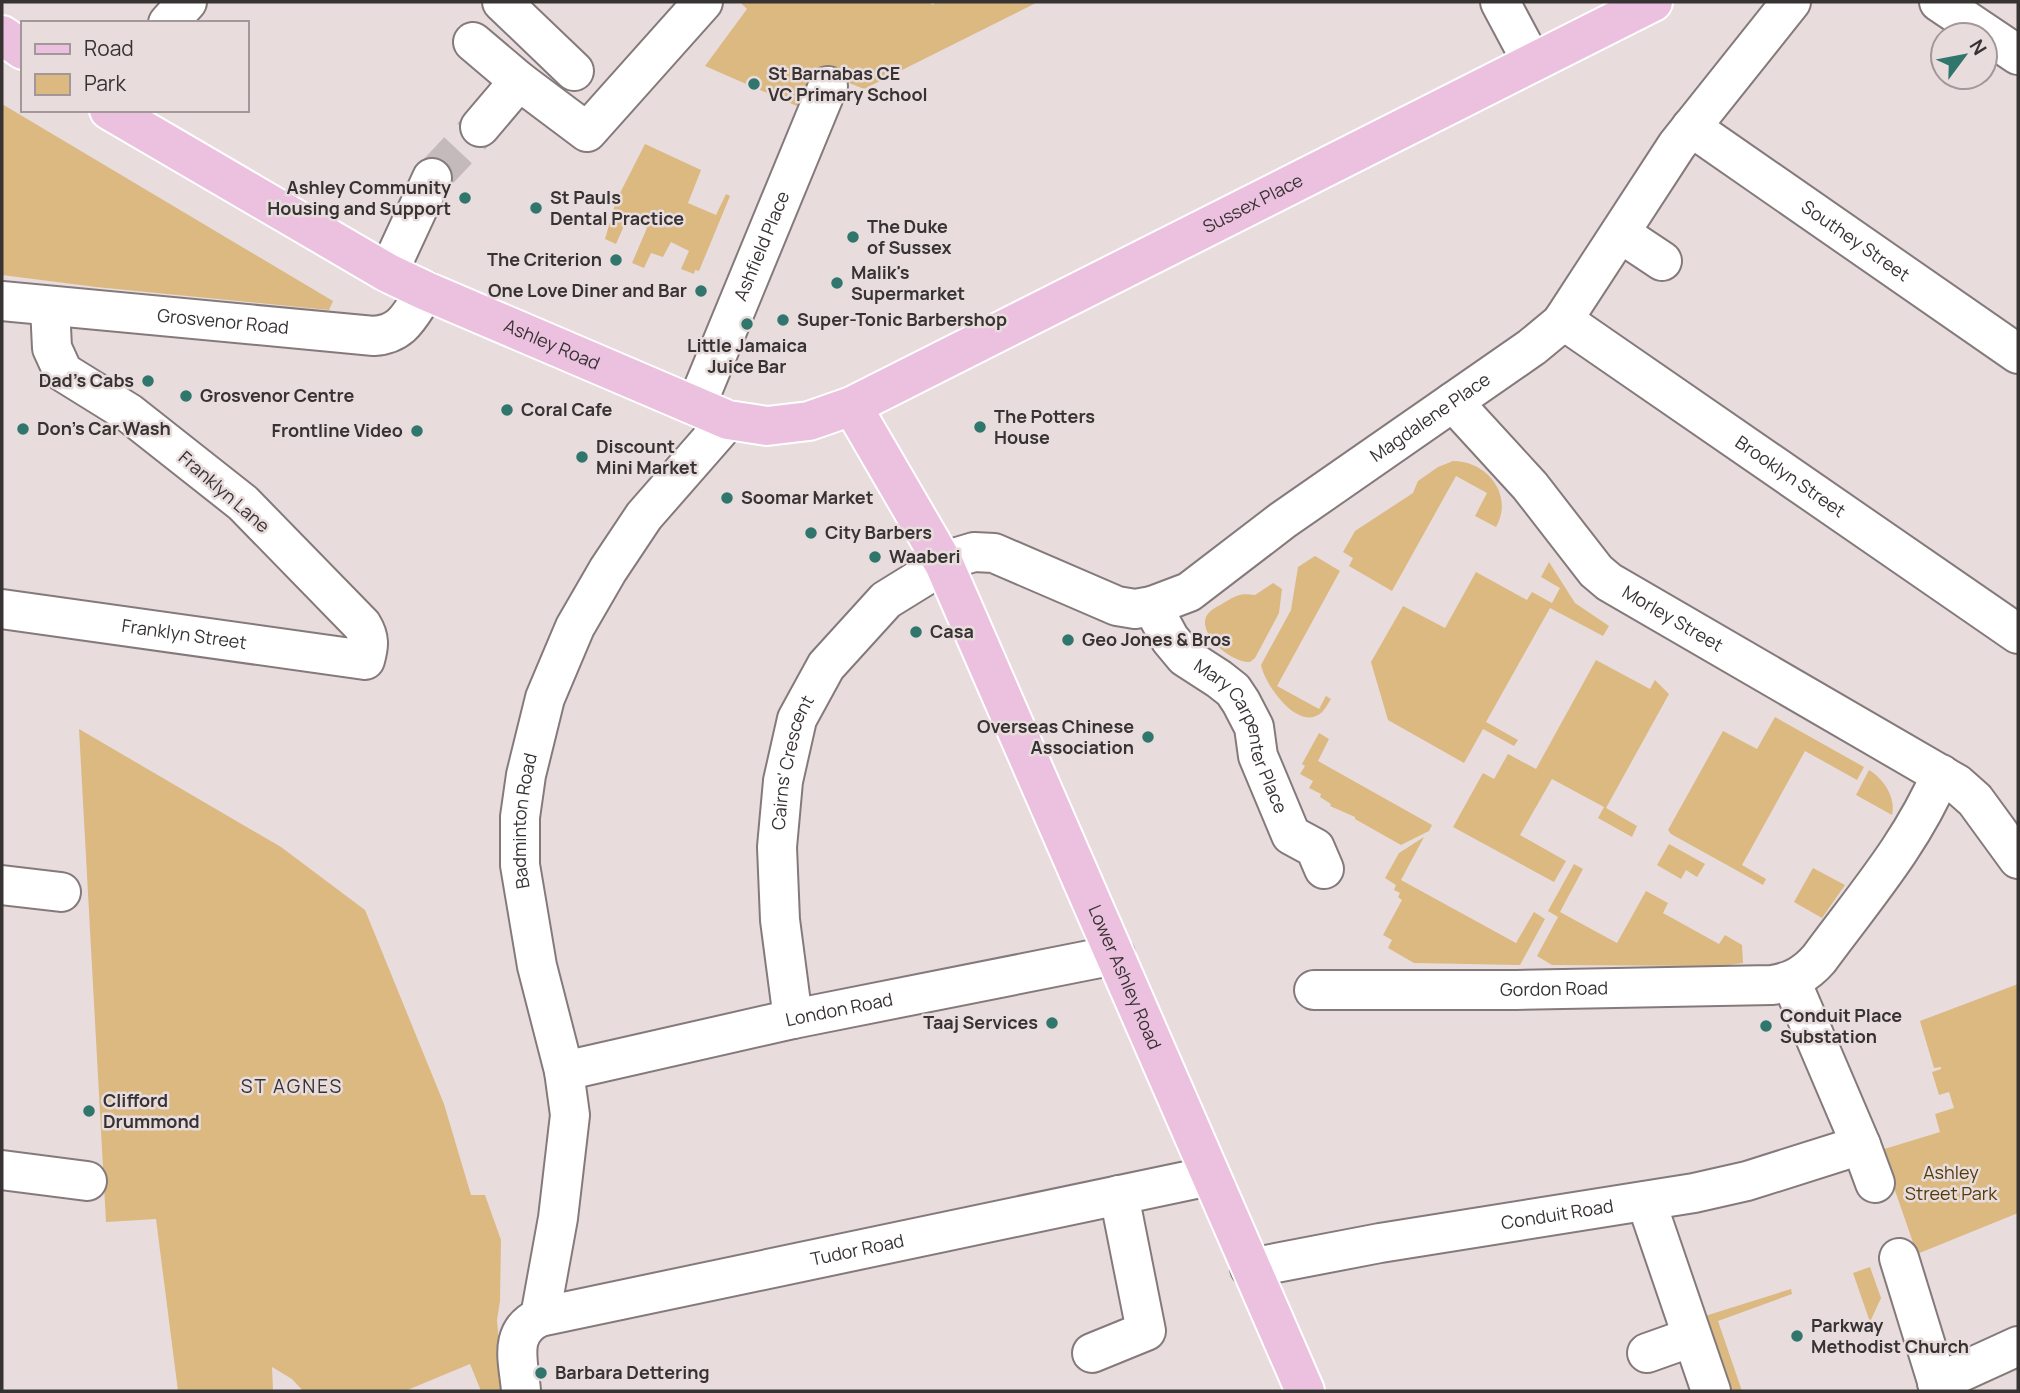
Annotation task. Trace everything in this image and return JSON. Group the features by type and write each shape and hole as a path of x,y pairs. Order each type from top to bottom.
{"main road":[{"name":"Sussex Place","path":"852,406 1653,2"},
{"path":"2,35 21,49"},
{"name":"Ashley Road","path":"112,112 388,273 712,413 767,426 809,421 852,406"},
{"path":"852,406 944,564"},
{"name":"Lower Ashley Road","path":"944,564 1305,1391"}],"street":[{"path":"170,21 187,2"},
{"path":"502,2 575,71"},
{"path":"473,42 519,81 587,132 703,2"},
{"path":"1500,2 1532,62"},
{"name":"Magdalene Place","path":"944,564 974,552 993,553 1117,606 1135,609 1152,606 1189,592 1283,520 1532,347 1563,320 1691,127 1791,2"},
{"path":"1939,2 2018,55"},
{"path":"480,127 519,81"},
{"name":"Ashfield Place","path":"712,413 828,86"},
{"name":"Southey Street","path":"1691,127 2018,354"},
{"path":"388,273 432,178"},
{"path":"1620,233 1661,261"},
{"name":"Grosvenor Road","path":"2,301 374,336 392,333 401,327 426,291"},
{"name":"Franklyn Lane","path":"50,306 52,348 63,372 129,413 243,503 362,625 369,639 365,660"},
{"name":"Brooklyn Street","path":"1563,320 2018,634"},
{"name":"Morley Street","path":"1453,402 1516,470 1586,561 1609,582 1967,791 2018,859"},
{"name":"Badminton Road","path":"521,1391 528,1329 558,1218 570,1115 564,1070 537,966 520,865 520,817 526,775 545,698 575,627 608,570 712,413"},
{"name":"Cairns' Crescent","path":"793,1020 780,920 777,847 783,781 797,719 826,666 886,600 944,564"},
{"name":"Mary Carpenter Place","path":"1152,606 1170,639 1185,657 1233,690 1241,702 1254,727 1258,756 1291,835 1315,848 1324,869"},
{"name":"Franklyn Street","path":"2,609 365,660"},
{"path":"1875,1183 1791,981 1816,962 1911,834 1941,774"},
{"path":"2,885 61,892"},
{"name":"London Road","path":"564,1070 793,1020 1115,955"},
{"name":"Gordon Road","path":"1314,990 1371,974 1516,990 1772,985 1791,981"},
{"name":"Conduit Road","path":"1250,1268 1380,1243 1694,1193 1747,1181 1861,1145"},
{"path":"2,1170 87,1181"},
{"name":"Tudor Road","path":"528,1329 1210,1176"},
{"path":"1092,1353 1146,1331 1119,1195"},
{"path":"1646,1201 1711,1391"},
{"path":"1899,1258 1939,1387 2018,1346"},
{"path":"1647,1353 1692,1337"}],"green space":[{"name":"St Barnabas CE VC Primary School","path":"740,2 928,2 933,5 935,2 1038,2 864,89 822,72 806,110 705,66 747,9"},
{"path":"2,104 333,301 329,310 2,275"},
{"path":"645,144 701,170 688,203 716,215 726,194 730,196 699,271 695,270 694,274 681,269 689,251 671,242 663,257 651,253 644,268 632,263 647,228 627,219 616,244 605,239 616,201"},
{"path":"1453,461 1477,467 1494,482 1500,492 1502,504 1496,527 1475,516 1487,493 1456,476 1392,591 1349,566 1353,558 1343,552 1355,531 1413,493 1418,481 1438,467"},
{"path":"1315,556 1340,571 1277,686 1319,709 1326,696 1331,699 1322,712 1312,717 1302,716 1284,704 1269,684 1261,665 1291,610 1298,567"},
{"path":"1549,562 1575,603 1609,626 1603,636 1550,608 1486,722 1518,740 1514,746 1483,729 1464,763 1388,720 1371,662 1403,606 1445,628 1476,572 1527,600 1532,592 1552,603 1560,588 1541,577"},
{"path":"1273,583 1282,589 1279,613 1255,658 1250,662 1243,661 1226,653 1211,639 1207,631 1207,615 1233,598 1243,594 1255,595"},
{"path":"1596,660 1650,689 1655,680 1669,694 1606,808 1637,826 1632,837 1598,818 1604,807 1552,779 1520,835 1566,861 1554,882 1453,827 1483,773 1494,779 1508,754 1536,769"},
{"path":"1775,717 1864,767 1857,780 1805,751 1742,865 1766,879 1763,885 1668,830 1723,731 1757,749"},
{"path":"79,729 281,847 365,910 444,1104 471,1195 485,1195 501,1240 497,1320 503,1391 481,1391 470,1364 405,1391 303,1391 292,1379 272,1367 271,1391 178,1391 156,1219 106,1222"},
{"path":"1319,733 1329,739 1318,761 1432,825 1429,831 1401,845 1355,817 1330,806 1331,804 1320,797 1321,794 1309,788 1313,781 1300,774 1305,766 1302,764"},
{"path":"1869,770 1888,790 1892,815 1856,795"},
{"path":"1424,837 1401,880 1516,943 1534,912 1545,919 1520,965 1414,963 1388,948 1392,940 1383,935 1402,900 1398,897 1400,893 1394,890 1396,885 1385,878 1399,853"},
{"path":"1669,844 1705,864 1697,877 1686,870 1681,879 1657,865"},
{"path":"1574,864 1583,869 1560,912 1617,943 1646,891 1668,903 1663,913 1719,944 1725,935 1742,945 1743,963 1721,966 1552,965 1537,956 1558,917 1548,911"},
{"path":"1813,868 1845,885 1822,918 1794,902"},
{"name":"Ashley Street Park","path":"2018,984 2018,1213 1917,1254 1881,1150 1940,1132 1935,1114 1954,1108 1949,1092 1939,1095 1932,1072 1941,1067 1934,1068 1920,1021"},
{"path":"1870,1267 1881,1298 1870,1322 1853,1273"},
{"path":"1791,1289 1792,1294 1718,1321 1742,1391 1732,1391 1705,1316"}],"tunnel":[{"path":"432,178 480,127"}],"place":[{"name":"St Barnabas CE VC Primary School","path":"754,84"},
{"name":"Ashley Community Housing and Support","path":"465,198"},
{"name":"St Pauls Dental Practice","path":"536,208"},
{"name":"The Duke of Sussex","path":"853,237"},
{"name":"The Criterion","path":"616,260"},
{"name":"Malik's Supermarket","path":"837,283"},
{"name":"One Love Diner and Bar","path":"701,291"},
{"name":"Super-Tonic Barbershop","path":"783,320"},
{"name":"Little Jamaica Juice Bar","path":"747,324"},
{"name":"Dad's Cabs","path":"148,381"},
{"name":"Grosvenor Centre","path":"186,396"},
{"name":"Coral Cafe","path":"507,410"},
{"name":"The Potters House","path":"980,427"},
{"name":"Don's Car Wash","path":"23,429"},
{"name":"Frontline Video","path":"417,431"},
{"name":"Discount Mini Market","path":"582,457"},
{"name":"Soomar Market","path":"727,498"},
{"name":"City Barbers","path":"811,533"},
{"name":"Waaberi","path":"875,557"},
{"name":"Casa","path":"916,632"},
{"name":"Geo Jones & Bros","path":"1068,640"},
{"name":"Overseas Chinese Association","path":"1148,737"},
{"name":"Taaj Services","path":"1052,1023"},
{"name":"Conduit Place Substation","path":"1766,1026"},
{"name":"Clifford Drummond","path":"89,1111"},
{"name":"Parkway Methodist Church","path":"1797,1336"},
{"name":"Barbara Dettering","path":"541,1373"}],"district":[{"name":"ST AGNES","path":"292,1086"}]}
